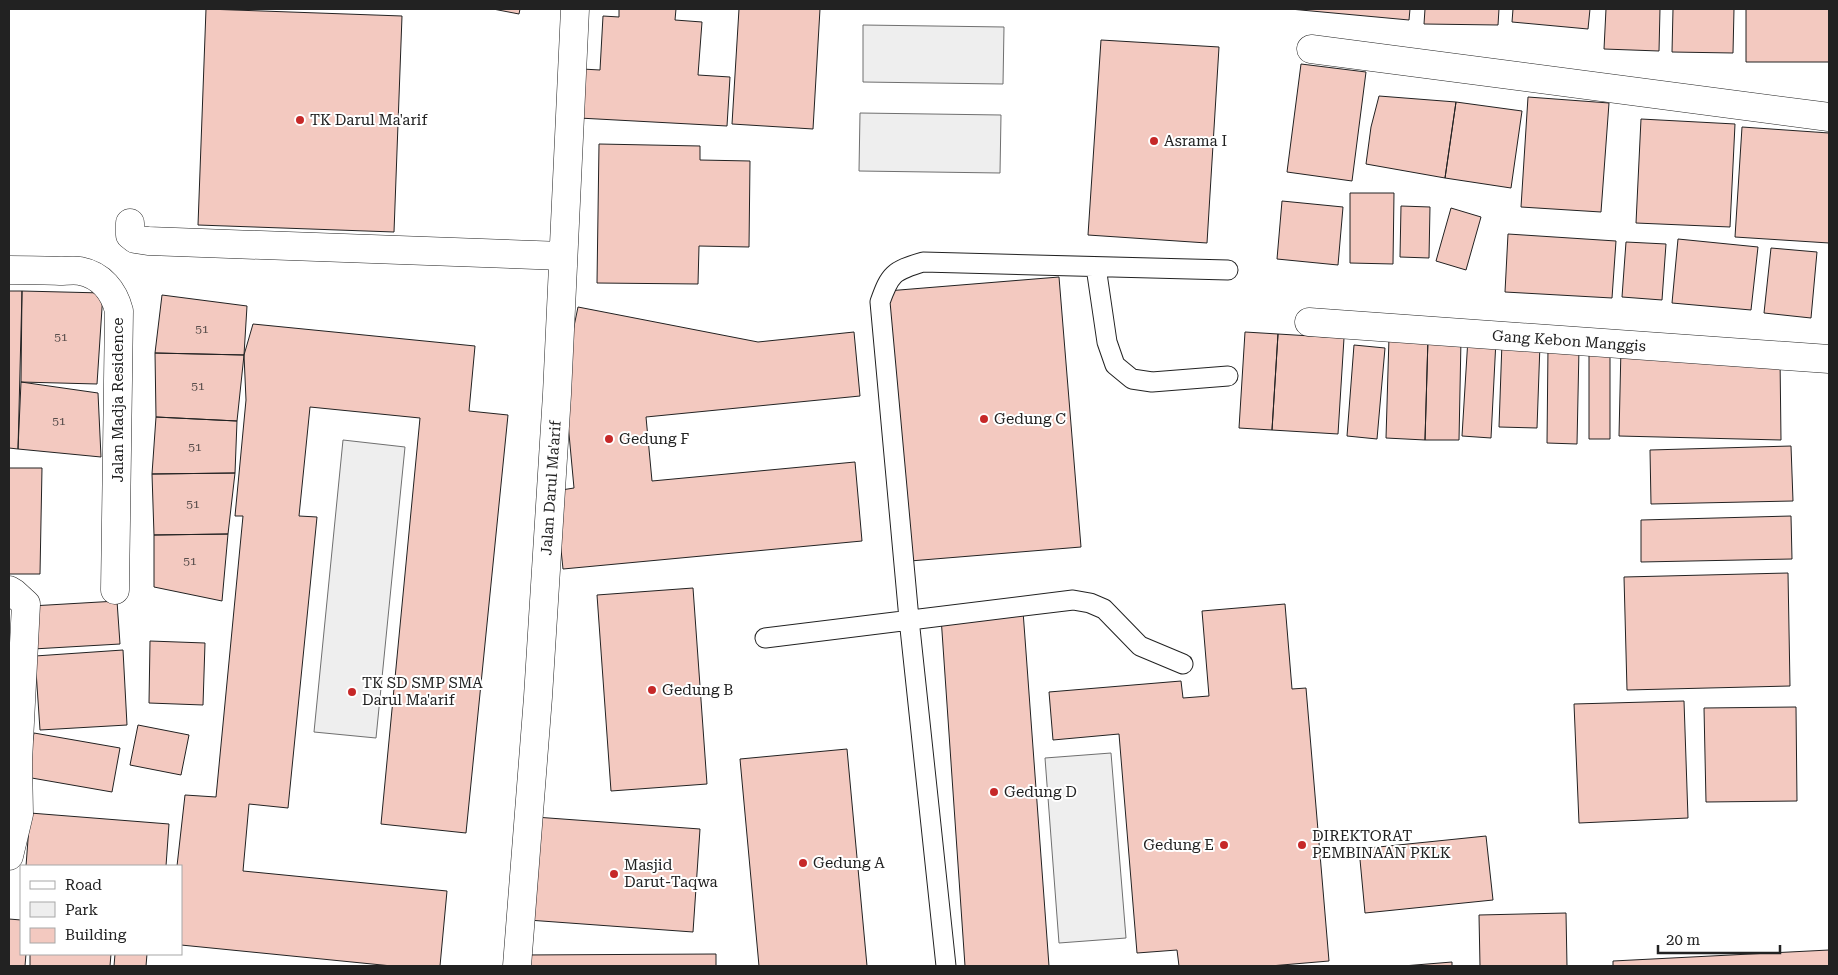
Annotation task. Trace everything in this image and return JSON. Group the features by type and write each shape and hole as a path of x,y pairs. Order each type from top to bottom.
{"street":[{"name":"Jalan Darul Ma'arif","path":"517,966 538,697 557,394 575,9"},
{"path":"1311,49 1829,117"},
{"path":"130,223 130,235 148,241 563,256"},
{"name":"Jalan Madja Residence","path":"9,270 80,271 99,279 113,293 117,302 119,311 116,590"},
{"name":"Gang Kebon Manggis","path":"1309,322 1829,359"},
{"path":"9,590 14,592 26,604 18,761 19,814 9,856"}],"lane":[{"path":"946,966 909,619 880,302 888,281 900,269 923,262 1228,270"},
{"path":"1096,267 1107,342 1115,365 1132,378 1152,382 1228,376"},
{"path":"764,638 1073,600 1090,603 1104,609 1140,646 1184,664"}],"green space":[{"path":"863,25 1004,27 1003,84 863,82"},
{"path":"860,113 1001,115 1000,173 859,171"},
{"path":"343,440 405,447 376,738 314,732"},
{"path":"1111,753 1126,938 1059,943 1045,758"}],"building":[{"name":"TK Darul Ma'arif","path":"206,9 402,16 394,232 198,225"},
{"path":"493,9 520,9 519,14"},
{"path":"619,9 676,9 675,20 702,22 698,75 730,77 727,126 579,118 582,69 600,70 603,16 619,17"},
{"path":"739,9 820,9 813,129 732,124"},
{"path":"1290,9 1410,9 1409,20"},
{"path":"1425,9 1499,9 1498,25 1424,24"},
{"path":"1513,9 1590,9 1588,29 1512,22"},
{"path":"1606,9 1660,9 1659,51 1604,49"},
{"path":"1673,9 1734,9 1733,53 1672,52"},
{"path":"1746,9 1829,9 1829,62 1746,62"},
{"name":"Asrama I","path":"1101,40 1219,47 1207,243 1088,235"},
{"path":"1301,64 1366,72 1352,181 1287,172"},
{"path":"1379,96 1456,102 1445,178 1366,164 1371,127"},
{"path":"1528,97 1609,103 1601,212 1521,207"},
{"path":"1456,102 1522,111 1511,188 1445,178"},
{"path":"1641,119 1735,124 1730,227 1636,223"},
{"path":"1742,127 1829,133 1829,243 1735,237"},
{"path":"599,144 700,146 700,160 750,161 749,247 699,246 698,284 597,283"},
{"path":"1350,193 1394,193 1393,264 1350,263"},
{"path":"1282,201 1343,207 1338,265 1277,259"},
{"path":"1401,206 1430,207 1429,258 1400,257"},
{"path":"1451,208 1481,217 1466,270 1436,261"},
{"path":"1508,234 1616,241 1612,298 1505,292"},
{"path":"1678,239 1758,247 1751,310 1672,303"},
{"path":"1626,242 1666,244 1662,300 1622,297"},
{"path":"1771,248 1817,252 1811,318 1764,313"},
{"name":"Gedung C","path":"1059,277 1081,547 910,561 887,291"},
{"path":"9,291 22,291 18,449 9,448"},
{"path":"22,291 103,293 97,384 21,382"},
{"path":"162,295 247,306 244,355 155,353"},
{"name":"Gedung F","path":"578,307 758,342 854,332 860,396 646,417 652,481 855,462 862,541 563,569 555,491 574,488 563,369 566,365"},
{"path":"253,324 475,346 469,411 508,415 466,833 381,824 420,418 310,407 299,516 317,517 288,808 249,804 243,871 447,891 440,966 392,966 182,945 182,865 177,865 185,795 216,797 243,516 235,516 246,400 244,355"},
{"path":"1245,332 1278,334 1272,430 1239,428"},
{"path":"1278,334 1344,338 1338,434 1272,430"},
{"path":"1389,337 1428,338 1425,440 1386,438"},
{"path":"1428,338 1461,339 1459,440 1425,440"},
{"path":"1468,338 1496,340 1491,438 1462,436"},
{"path":"1502,342 1540,344 1537,428 1499,427"},
{"path":"1354,345 1385,348 1377,439 1347,436"},
{"path":"1548,347 1579,348 1577,444 1547,443"},
{"path":"1589,347 1610,347 1610,439 1589,439"},
{"path":"1621,347 1780,358 1781,440 1619,436"},
{"path":"155,353 244,355 237,421 156,417"},
{"path":"21,382 98,393 101,457 18,449"},
{"path":"156,417 237,421 235,473 152,474"},
{"path":"1791,446 1793,501 1651,504 1650,450"},
{"path":"9,468 42,468 40,574 9,574"},
{"path":"235,473 228,534 154,535 152,474"},
{"path":"1791,516 1792,559 1641,562 1641,520"},
{"path":"228,534 222,601 154,587 154,535"},
{"path":"1788,573 1790,686 1627,690 1624,577"},
{"name":"Gedung B","path":"693,588 707,784 611,791 597,595"},
{"path":"117,601 120,644 33,649 31,606"},
{"name":"Gedung E","path":"1285,604 1292,689 1306,688 1329,961 1270,966 1179,966 1177,950 1137,953 1119,734 1053,740 1049,692 1181,681 1183,698 1209,696 1202,611"},
{"name":"Gedung D","path":"1023,611 1049,966 965,966 941,617"},
{"path":"150,641 205,643 203,705 149,703"},
{"path":"123,650 127,725 40,730 35,656"},
{"path":"1684,701 1688,818 1579,823 1574,704"},
{"path":"1796,707 1797,801 1706,802 1704,708"},
{"path":"138,725 189,735 181,775 130,765"},
{"path":"34,733 120,748 112,792 26,777"},
{"name":"Gedung A","path":"847,749 867,966 759,966 740,759"},
{"path":"30,813 169,824 166,865 26,865"},
{"name":"Masjid Darut-Taqwa","path":"535,817 700,829 693,932 528,920"},
{"path":"1486,836 1493,900 1365,913 1359,849"},
{"path":"1566,913 1567,966 1480,966 1479,915"},
{"path":"9,919 20,920 20,955 26,955 25,966 9,966"},
{"path":"1829,950 1829,966 1613,966 1613,961"},
{"path":"716,954 716,966 521,966 521,955"},
{"path":"30,955 111,955 110,966 30,966"},
{"path":"115,955 147,955 146,966 114,966"},
{"path":"1452,962 1452,966 1403,966"}],"place":[{"name":"TK Darul Ma'arif","path":"300,120"},
{"name":"Asrama I","path":"1154,141"},
{"name":"Gedung C","path":"984,419"},
{"name":"Gedung F","path":"609,439"},
{"name":"Gedung B","path":"652,690"},
{"name":"TK SD SMP SMA Darul Ma'arif","path":"352,692"},
{"name":"Gedung D","path":"994,792"},
{"name":"Gedung E","path":"1224,845"},
{"name":"DIREKTORAT PEMBINAAN PKLK","path":"1302,845"},
{"name":"Gedung A","path":"803,863"},
{"name":"Masjid Darut-Taqwa","path":"614,874"}]}
